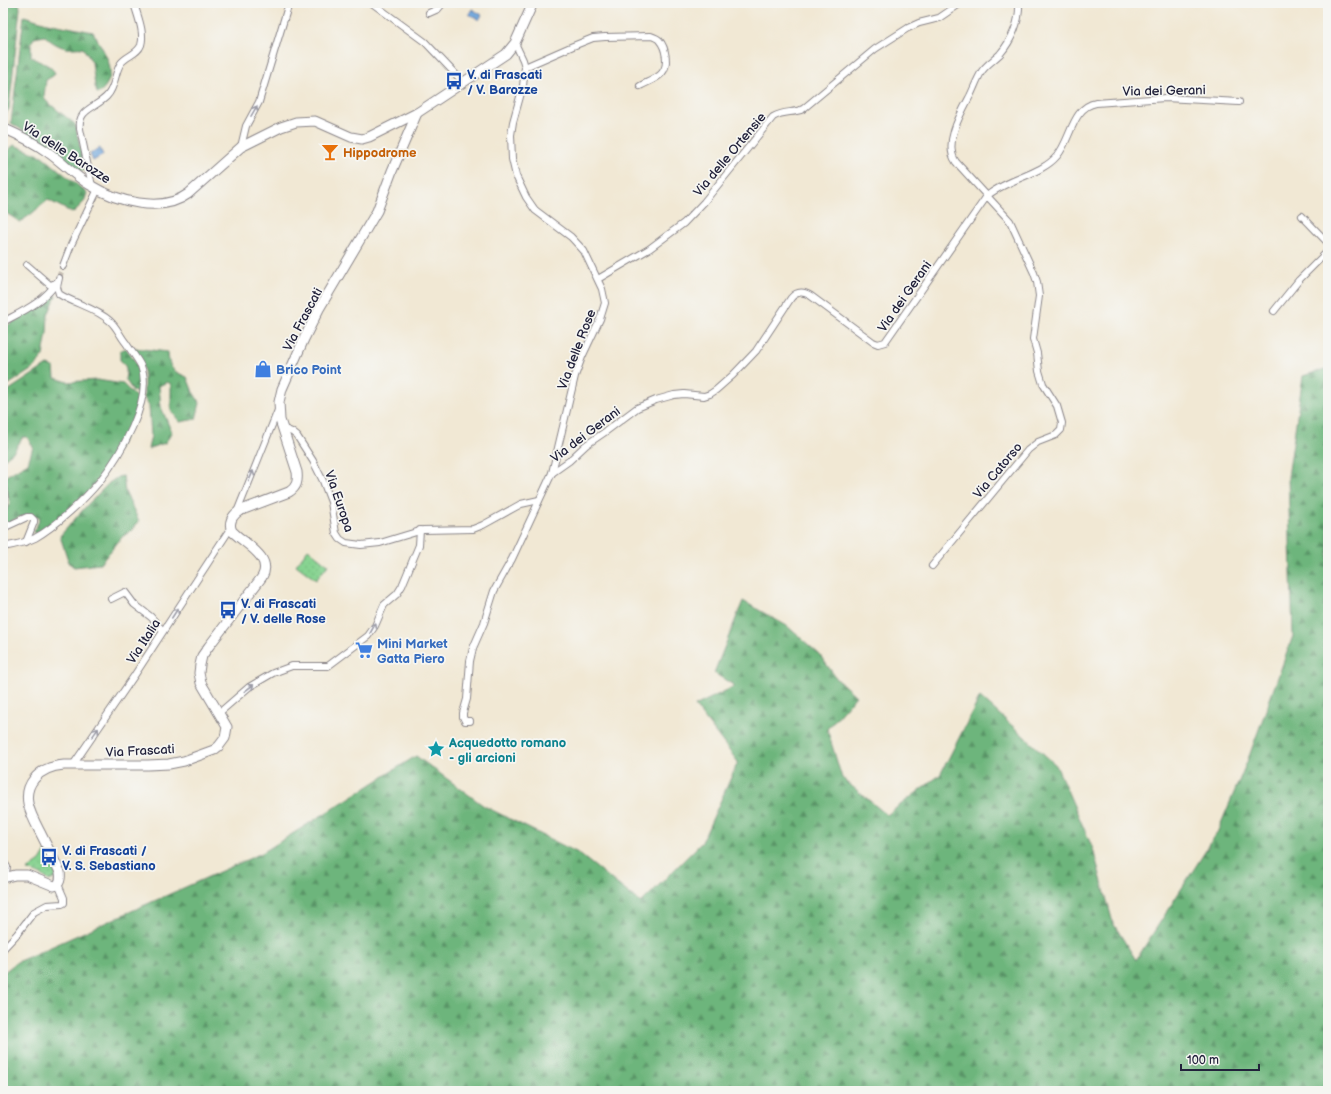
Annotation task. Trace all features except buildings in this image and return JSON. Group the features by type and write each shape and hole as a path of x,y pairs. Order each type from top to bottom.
{"main road":[{"name":"Via delle Barozze","path":"3,128 17,134 49,153 95,188 132,202 153,204 175,202 184,197 241,148 281,127 296,122 315,120 349,136 362,139 417,114 509,51 515,43 533,3"},
{"name":"Via Frascati","path":"237,512 290,492 296,486 297,475 282,428 279,406 283,387 304,339 320,309 377,211 392,171 417,114"},
{"path":"230,529 231,520 237,512"},
{"name":"Via Frascati","path":"58,884 60,874 30,812 28,791 35,777 44,770 55,766 169,764 216,749 223,742 226,735 226,727 201,683 199,671 201,661 206,650 262,577 264,570 264,564 259,554 230,529"},
{"path":"4,877 27,875 50,885 54,886 58,884"}],"street":[{"path":"63,266 70,245 95,188 80,129 80,120 83,114 102,101 110,93 120,64 140,47 142,39 134,3"},
{"path":"241,148 246,126 259,102 289,3"},
{"path":"372,3 425,42 463,82"},
{"path":"429,13 438,9 443,3"},
{"name":"Via delle Ortensie","path":"598,279 649,249 686,221 704,202 774,117 784,112 796,112 803,109 875,49 908,28 939,18 961,3"},
{"name":"Via Catorso","path":"932,566 1028,450 1041,441 1056,435 1060,432 1062,426 1062,418 1058,406 1043,384 1033,339 1039,296 1036,277 1011,223 954,160 952,152 952,137 958,120 980,74 1002,50 1010,38 1017,21 1019,3"},
{"path":"525,67 593,38 651,36 658,39 661,43 666,65 660,75 640,86"},
{"name":"Via delle Rose","path":"470,721 465,721 462,715 467,699 472,651 484,623 494,591 512,559 552,473 576,373 600,319 604,305 604,293 588,258 581,247 571,237 535,210 526,197 516,176 512,155 511,135 524,82 525,67 515,43"},
{"name":"Via dei Gerani","path":"552,473 569,462 586,445 636,409 656,400 674,395 706,395 716,390 756,351 785,306 793,296 799,293 804,292 811,296 871,341 878,344 885,342 987,196 996,189 1036,170 1056,158 1062,150 1071,129 1081,112 1089,104 1157,98 1239,102"},
{"path":"1302,216 1328,243"},
{"path":"1274,311 1299,280 1328,250"},
{"path":"27,264 50,285 58,281"},
{"path":"3,322 33,306 52,290 58,281"},
{"path":"3,547 26,542 42,534 89,494 116,458 133,426 142,395 143,379 141,368 135,356 117,330 110,321 103,316 59,294 57,289 58,281"},
{"path":"237,512 279,406"},
{"name":"Via Europa","path":"282,428 297,436 316,467 332,502 336,531 339,538 350,544 377,544 420,530 464,530 476,528 521,504 539,500"},
{"path":"3,508 5,504 4,490"},
{"path":"3,528 27,517 31,518 34,520 34,525 26,542"},
{"name":"Via Italia","path":"73,765 230,529"},
{"path":"219,713 253,684 276,671 292,666 329,665 364,640 371,632 384,605 397,594 402,586 419,545 420,530"},
{"path":"112,599 125,592 134,604 151,617 163,631"},
{"path":"3,862 7,867 4,877"},
{"path":"3,949 34,912 47,905 63,904 64,898 58,884"}],"green space":[{"path":"3,3 19,3 20,8 9,109 3,118"},
{"path":"24,16 47,23 93,32 106,55 109,63 109,78 106,86 99,93 97,93 92,62 83,48 63,47 52,42 45,36 34,38 31,43 31,56 49,66 55,73 46,80 44,96 46,101 75,124 85,169 84,171 76,169 36,139 11,123"},
{"path":"14,145 42,156 87,193 84,202 73,213 48,200 20,222 3,211 3,153"},
{"path":"50,296 56,296 48,315 43,356 34,368 8,385 3,375 3,328 36,309"},
{"path":"126,348 136,363 140,374 140,386 138,392 133,391 125,379 126,368 120,360 120,351"},
{"path":"134,348 168,352 171,366 175,371 187,377 193,392 200,403 196,419 180,422 171,411 171,384 167,382 159,386 161,407 172,433 165,443 148,449 151,436 149,406 144,398 144,371"},
{"path":"47,365 54,367 55,378 68,382 97,380 123,384 139,400 123,440 105,471 82,498 54,521 35,534 34,532 40,518 26,516 6,524 3,523 3,516 10,504 4,480 6,476 28,463 33,447 27,437 23,437 14,451 3,460 3,394"},
{"path":"1328,368 1328,1091 3,1091 3,973 17,962 262,853 416,756 484,806 578,853 641,903 702,842 738,762 695,706 735,686 714,673 743,601 787,626 819,654 837,679 856,696 827,729 842,778 887,815 940,775 980,697 1056,765 1093,849 1113,923 1136,960 1217,833 1247,762 1293,636 1288,477 1303,376"},
{"path":"123,476 125,492 139,521 132,530 122,537 100,564 74,567 69,563 60,536 109,483 118,477"},
{"path":"308,549 328,565 316,580 296,565"},
{"path":"46,851 56,878 49,881 39,874 27,870 40,861"}],"water":[{"path":"472,9 482,15 479,20 469,14"},
{"path":"100,148 103,155 93,161 90,154"}],"tunnel":[{"path":"59,278 63,266"}],"place":[{"name":"V. di Frascati / V. Barozze","path":"454,81"},
{"name":"Hippodrome","path":"330,152"},
{"name":"Brico Point","path":"263,369"},
{"name":"V. di Frascati / V. delle Rose","path":"228,610"},
{"name":"Mini Market Gatta Piero","path":"364,650"},
{"name":"Acquedotto romano - gli arcioni","path":"436,749"},
{"name":"V. di Frascati / V. S. Sebastiano","path":"49,857"}]}
